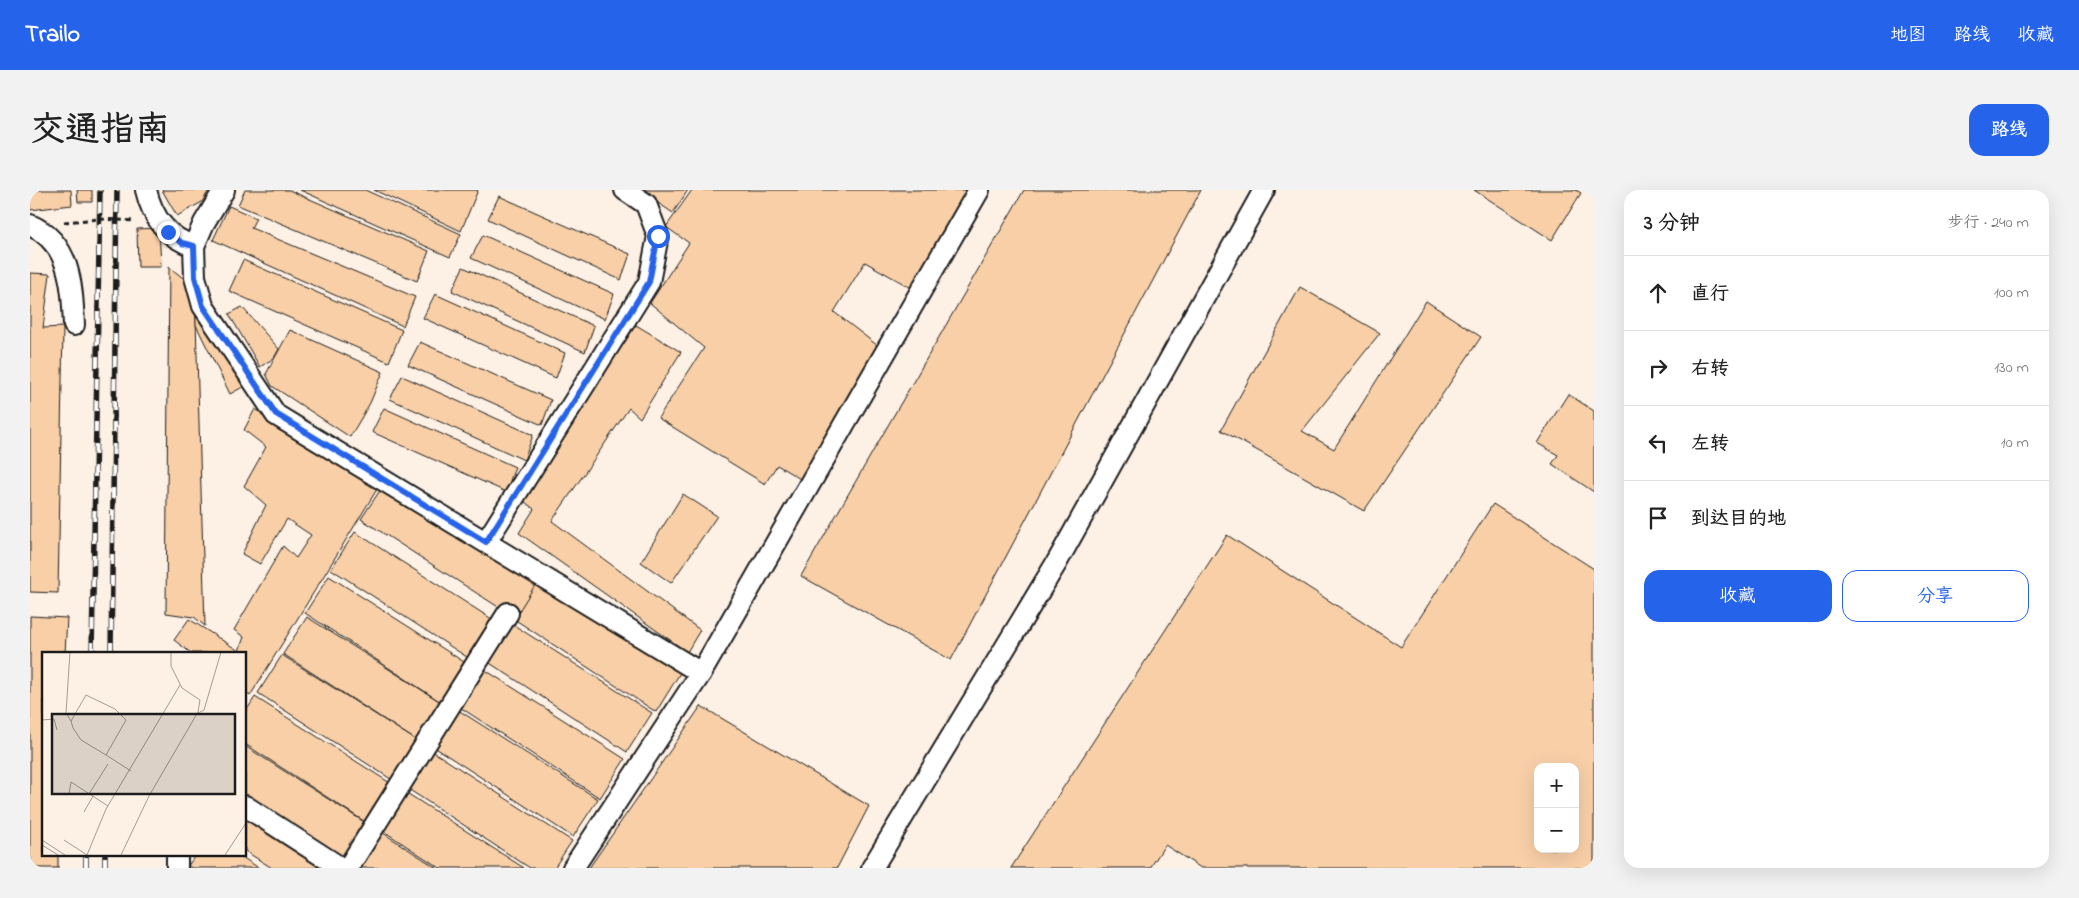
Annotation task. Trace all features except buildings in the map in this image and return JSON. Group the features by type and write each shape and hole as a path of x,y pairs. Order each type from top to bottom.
{"street":[{"path":"146,190 148,199 163,228 182,243 194,246"},
{"path":"224,190 204,222 194,246 195,277 203,306 276,414 701,673"},
{"path":"486,542 649,282 658,236 646,204 625,190"},
{"path":"573,868 701,673 979,190"},
{"path":"872,868 1057,562 1264,190"},
{"path":"30,225 48,235 60,252 72,287 74,325"},
{"path":"348,868 508,614"},
{"path":"246,807 342,868"}],"path":[{"path":"30,225 100,219 150,222 163,228"}],"railway":[{"path":"92,652 100,190"},
{"path":"111,652 117,190"},
{"path":"86,856 86,868"},
{"path":"105,856 105,868"}],"route":[{"path":"168,232 182,243 194,246 195,277 203,306 276,414 486,542 649,282 658,236"}]}
